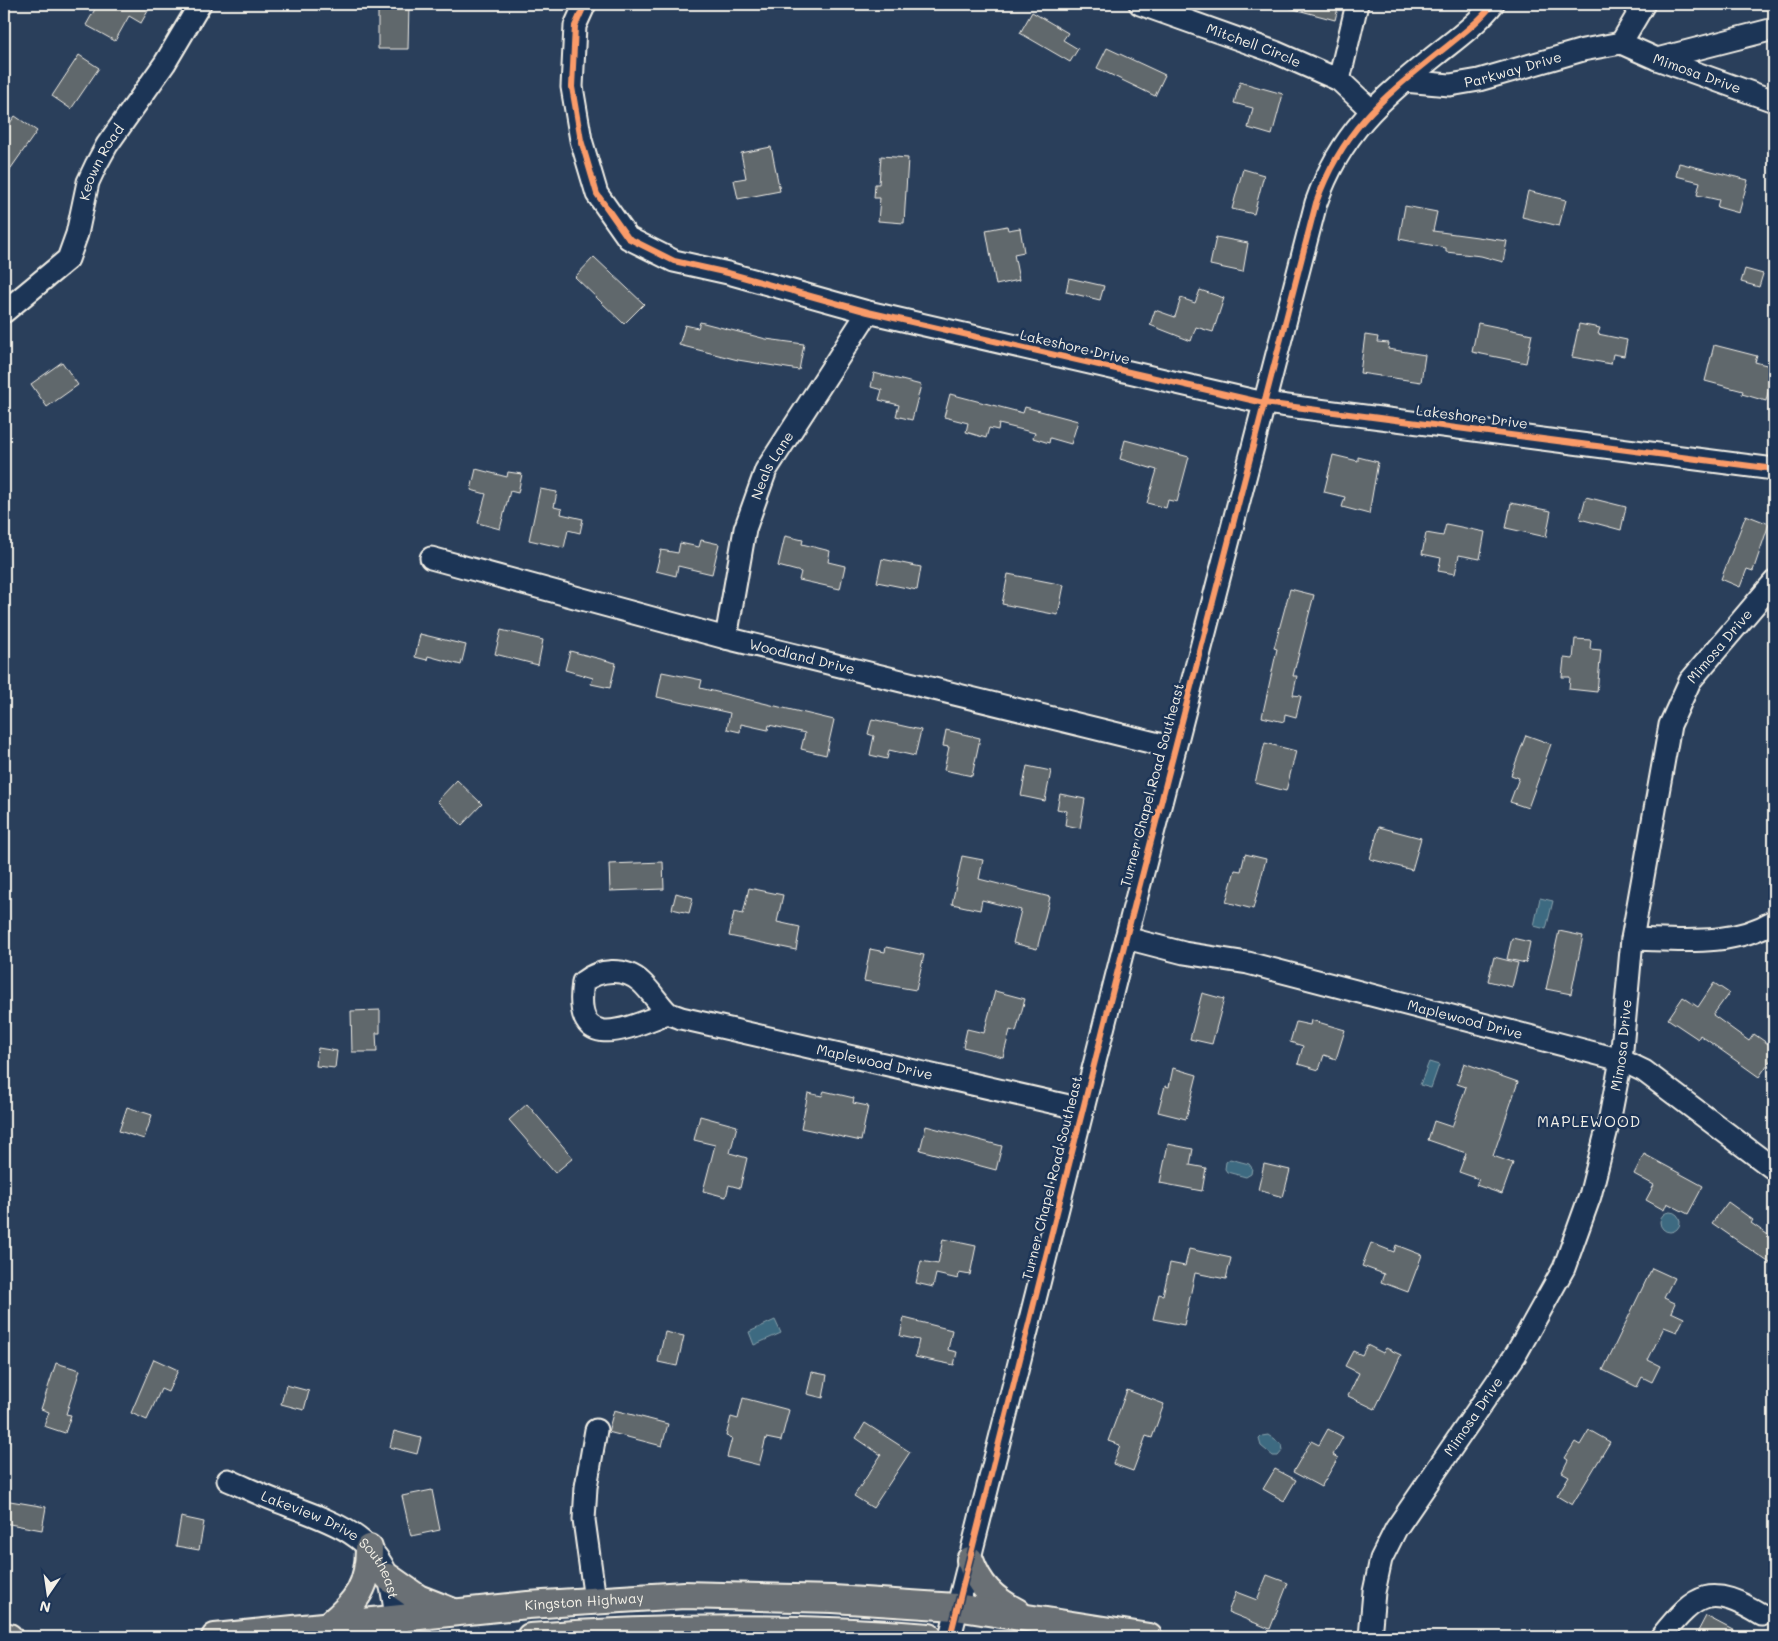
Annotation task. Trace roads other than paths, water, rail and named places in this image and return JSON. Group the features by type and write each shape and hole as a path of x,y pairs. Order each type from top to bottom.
{"main road":[{"path":"329,1625 348,1609 361,1591 368,1571 369,1548"},
{"path":"970,1560 982,1586 1003,1605 1024,1616 1149,1637"},
{"path":"388,1577 418,1598 454,1612"},
{"name":"Kingston Highway","path":"215,1637 329,1625 397,1628 454,1612 595,1600 684,1595 770,1596 956,1607 1024,1616"},
{"path":"530,1637 663,1629 929,1637"},
{"path":"4,1636 9,1637"}],"street":[{"name":"Keown Road","path":"4,312 68,259 77,234 88,182 96,165 107,145 165,63 200,4"},
{"name":"Lakeshore Drive","path":"585,4 575,26 572,87 581,140 597,194 628,238 674,260 728,272 868,312 1264,403 1774,469"},
{"name":"Mitchell Circle","path":"1140,4 1275,52 1339,80 1372,110"},
{"path":"1339,80 1357,4"},
{"name":"Turner Chapel Road Southeast","path":"950,1637 1082,1109 1264,403 1324,182 1345,143 1372,110 1470,27 1493,4"},
{"path":"1622,43 1644,4"},
{"path":"1657,59 1774,28"},
{"name":"Parkway Drive","path":"1404,81 1450,85 1479,80 1583,50 1622,43"},
{"name":"Mimosa Drive","path":"1622,43 1657,59 1774,101"},
{"name":"Neals Lane","path":"726,638 745,529 766,470 868,312"},
{"name":"Woodland Drive","path":"432,558 726,638 1175,748"},
{"name":"Mimosa Drive","path":"1370,1637 1374,1592 1381,1559 1392,1537 1516,1354 1564,1268 1590,1196 1610,1117 1621,1060 1632,939 1670,725 1690,681 1774,582"},
{"path":"1632,939 1718,940 1764,927 1774,921"},
{"name":"Maplewood Drive","path":"1126,938 1184,953 1248,963 1621,1060 1644,1071 1774,1169"},
{"name":"Maplewood Drive","path":"668,1013 681,1018 1082,1109"},
{"path":"595,1600 584,1520 586,1487 596,1430"},
{"name":"Lakeview Drive Southeast","path":"228,1480 273,1500 333,1522 358,1536 369,1548 388,1577 397,1628"},
{"path":"1661,1637 1688,1606 1712,1594 1736,1600 1762,1615"}],"water":[{"path":"1540,898 1553,901 1546,929 1534,926"},
{"path":"1429,1062 1439,1065 1431,1088 1420,1085"},
{"path":"1230,1159 1249,1164 1252,1168 1251,1174 1246,1177 1227,1172 1225,1169 1226,1162"},
{"path":"1670,1212 1677,1215 1680,1222 1677,1229 1670,1232 1663,1229 1660,1222 1663,1215"},
{"path":"775,1320 781,1333 754,1345 749,1332"},
{"path":"1268,1435 1282,1445 1283,1450 1278,1456 1273,1456 1261,1446 1259,1439 1262,1436"}],"district":[{"name":"MAPLEWOOD","path":"1589,1122"}]}
